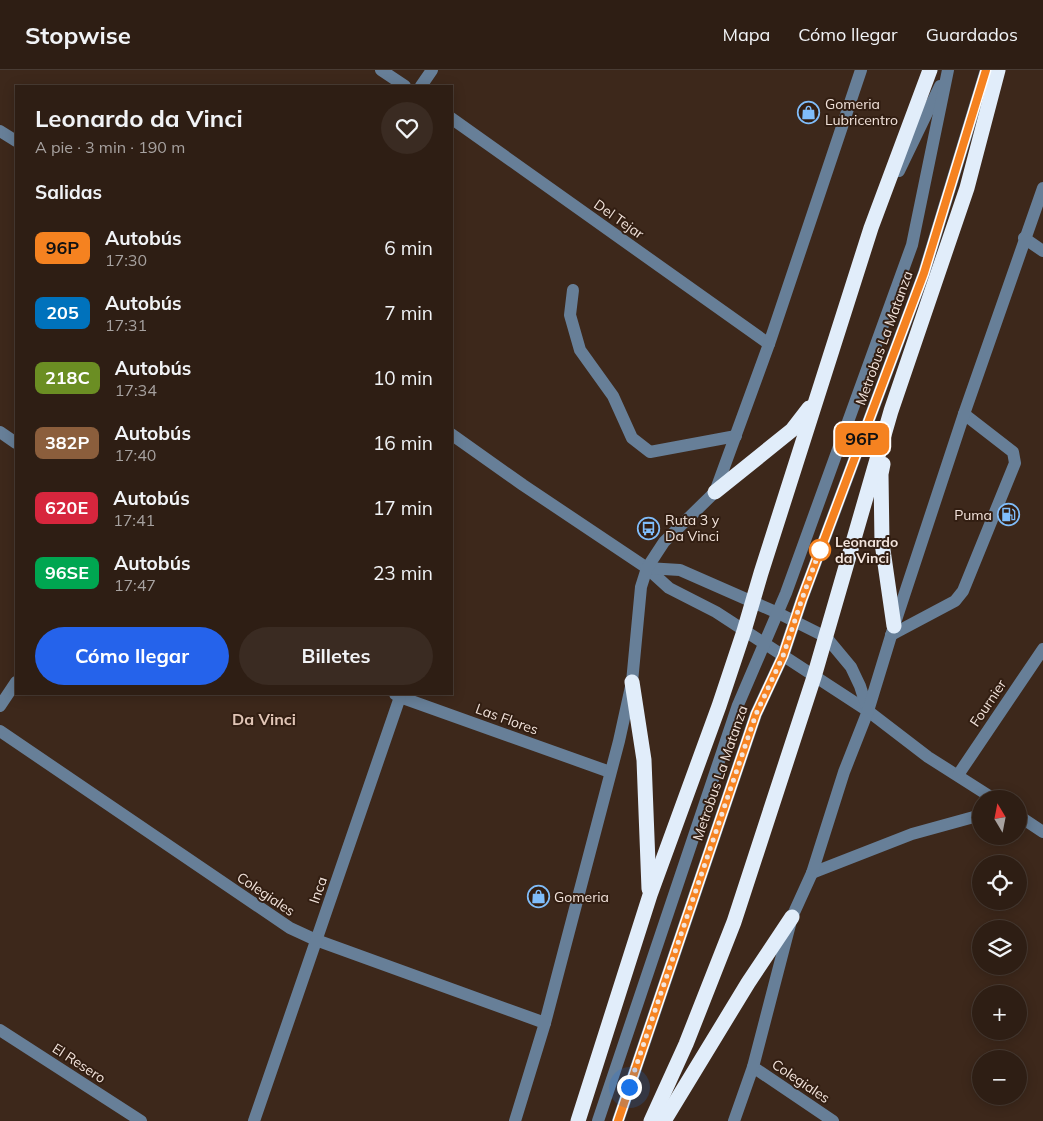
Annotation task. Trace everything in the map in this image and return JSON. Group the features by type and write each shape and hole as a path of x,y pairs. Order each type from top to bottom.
{"highway":[{"path":"578,1121 650,896 719,706 744,631 871,228 930,70"},
{"path":"651,1121 686,1044 734,922 814,677 891,411 966,188 998,70"},
{"path":"715,492 792,430 816,399"},
{"path":"891,411 881,474 881,514 882,543 893,631"},
{"path":"632,682 644,760 650,896"},
{"path":"664,1121 748,983 792,917"}],"street":[{"path":"381,70 404,85"},
{"path":"422,85 432,70"},
{"path":"515,1121 545,1023 619,741 632,682 641,587 647,568 664,542 715,492 769,344 861,70"},
{"name":"Metrobus La Matanza","path":"871,228 948,70"},
{"name":"Metrobus La Matanza","path":"598,1121 738,705 786,594 912,244 948,70"},
{"name":"Metrobus La Matanza","path":"618,1121 756,714 783,656 924,273 986,70"},
{"name":"Del Tejar","path":"453,119 769,344"},
{"path":"0,131 15,141"},
{"path":"734,1121 753,1066 792,917 812,873 844,772 868,711 964,414 1043,188"},
{"path":"1024,238 1043,251"},
{"path":"573,290 570,315 580,350 613,396 632,438 650,452 736,436"},
{"path":"893,631 955,602 963,591 1015,464 1013,452 964,414"},
{"path":"0,432 15,442"},
{"path":"453,435 647,568 668,588 716,612 868,711 928,757 980,790"},
{"path":"647,568 680,570 778,613 826,637 851,667 860,686 868,711"},
{"name":"Fournier","path":"958,775 1043,648"},
{"path":"0,706 15,684"},
{"name":"Las Flores","path":"397,695 610,772"},
{"name":"Inca","path":"254,1121 397,695"},
{"name":"Colegiales","path":"0,731 290,928 316,940 545,1023"},
{"path":"812,873 912,834 972,817"},
{"path":"1028,822 1043,832"},
{"name":"El Resero","path":"0,1030 142,1121"},
{"name":"Colegiales","path":"753,1066 833,1121"}],"bus line":[{"name":"96P","path":"618,1121 756,714 783,656 802,599 924,273 986,70"}],"place":[{"name":"Gomeria Lubricentro","path":"809,112"},
{"name":"Puma","path":"1008,515"},
{"name":"Ruta 3 y Da Vinci","path":"649,528"},
{"name":"Leonardo da Vinci","path":"820,550"},
{"name":"Gomeria","path":"538,897"}],"district":[{"name":"Da Vinci","path":"264,719"}],"route":[{"path":"629,1087 756,714 783,656 822,544 820,550"}]}
